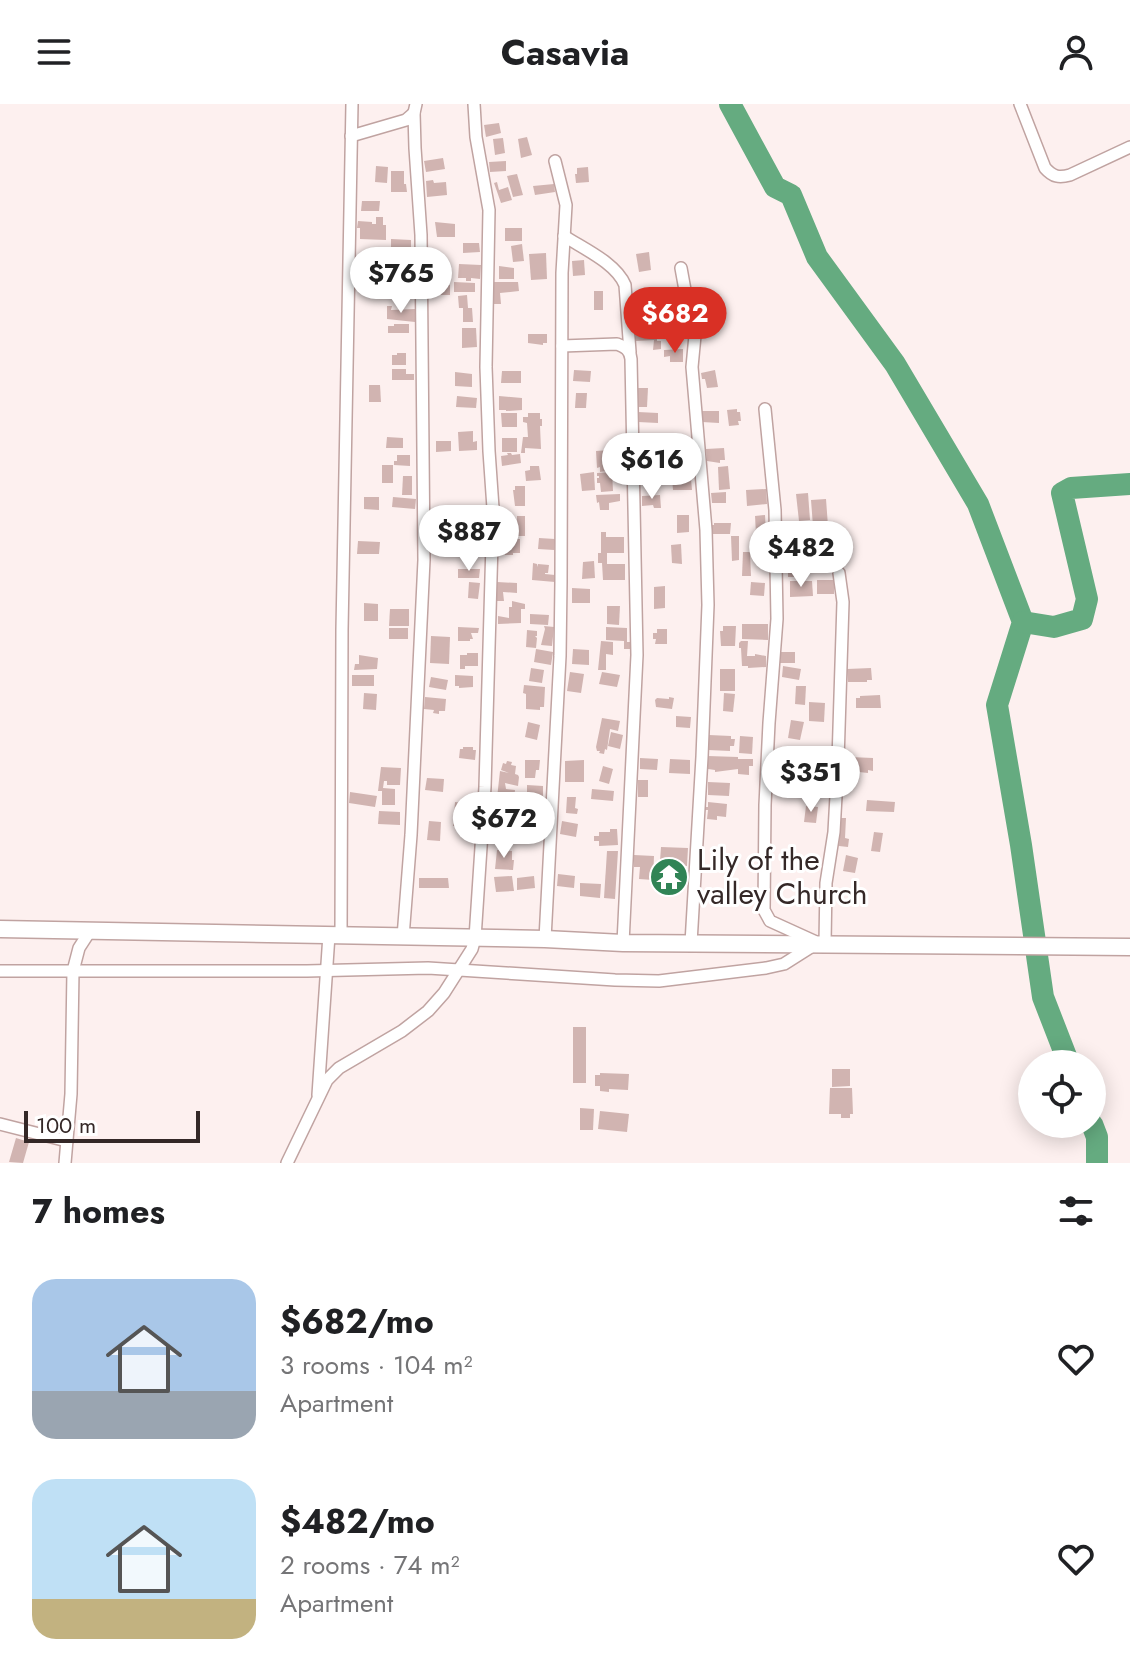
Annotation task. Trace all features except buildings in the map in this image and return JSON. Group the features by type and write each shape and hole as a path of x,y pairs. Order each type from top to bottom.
{"main road":[{"path":"0,929 623,943 1130,947"}],"street":[{"path":"318,1096 326,969 335,936 352,104"},
{"path":"287,1163 327,1080 339,1068 402,1031 428,1011 444,993 472,949 475,938 485,787 493,508 486,367 489,210 476,137 474,104"},
{"path":"1020,104 1045,168 1051,175 1060,178 1070,175 1130,147"},
{"path":"351,136 406,120 415,109"},
{"path":"403,937 424,560 421,235 415,109"},
{"path":"545,939 560,656 562,273 566,205 555,161"},
{"path":"564,236 614,268 625,285 630,352 637,655 623,943"},
{"path":"681,268 696,325 692,367 706,530 708,605 691,943"},
{"path":"562,346 617,344 630,352"},
{"path":"765,409 775,510 777,619 768,750 764,910 770,921 821,943"},
{"path":"821,943 834,832 838,760 843,602 839,573"},
{"path":"65,1163 71,1094 73,971 79,948 90,931"},
{"path":"0,971 428,968 659,981 784,964 821,943"},
{"path":"0,1124 67,1141"}],"waterway":[{"path":"730,104 775,187 791,195 817,257 895,364 978,504 1023,622 997,705 1043,997 1064,1050"},
{"path":"1023,622 1054,627 1082,619 1087,599 1062,493 1071,488 1130,484"},
{"path":"1097,1138 1097,1163"}],"place":[{"name":"Lily of the valley Church","path":"669,877"}]}
